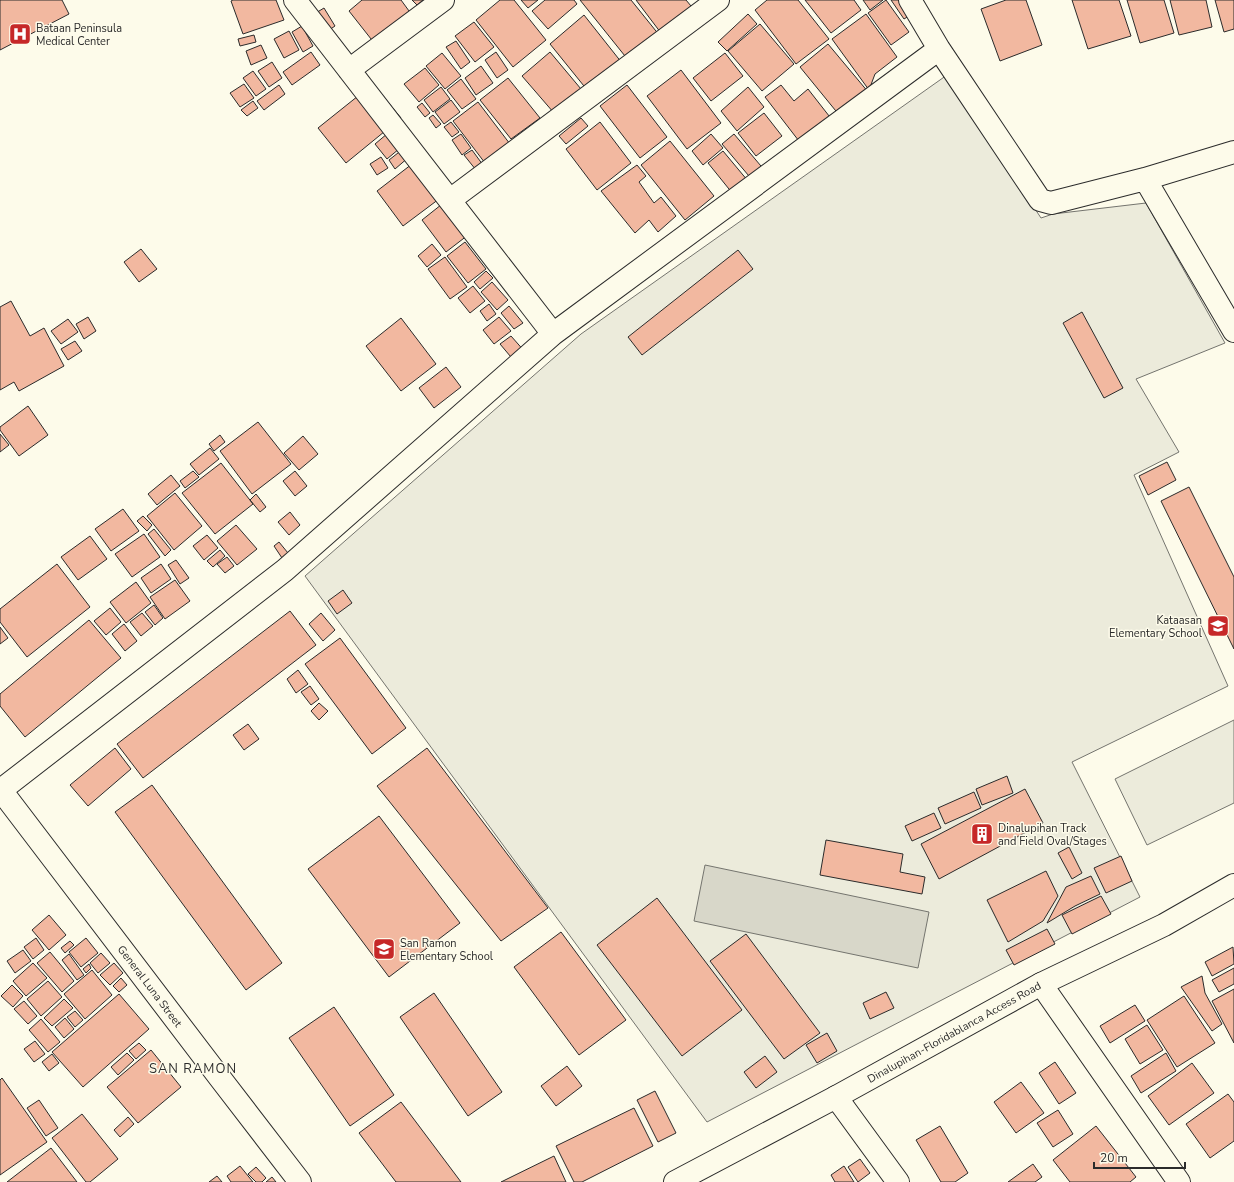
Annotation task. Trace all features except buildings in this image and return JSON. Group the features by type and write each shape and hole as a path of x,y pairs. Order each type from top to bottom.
{"street":[{"path":"295,0 553,334"},
{"path":"349,70 443,0"},
{"path":"450,200 718,0"},
{"path":"910,0 939,49 1040,200 1051,203 1144,179 1234,152"},
{"path":"0,790 285,570 553,334 939,49"},
{"path":"1144,179 1234,331"},
{"name":"General Luna Street","path":"0,790 300,1182"},
{"name":"Dinalupihan-Floridablanca Access Road","path":"675,1182 836,1097 1041,984 1164,926 1234,885"},
{"path":"1041,984 1179,1182"},
{"path":"836,1097 898,1182"}],"shaded area":[{"path":"947,75 1041,218 1053,214 1146,203 1225,343 1136,379 1179,452 1134,475 1228,686 1072,762 1140,897 707,1122 305,576 581,334"},
{"path":"1234,720 1234,803 1147,845 1115,779"},
{"path":"705,865 929,912 918,968 694,921"}],"place":[{"name":"Bataan Peninsula Medical Center","path":"20,34"},
{"name":"Kataasan Elementary School","path":"1218,626"},
{"name":"Dinalupihan Track and Field Oval/Stages","path":"982,834"},
{"name":"San Ramon Elementary School","path":"384,949"}],"district":[{"name":"SAN RAMON","path":"193,1068"}]}
